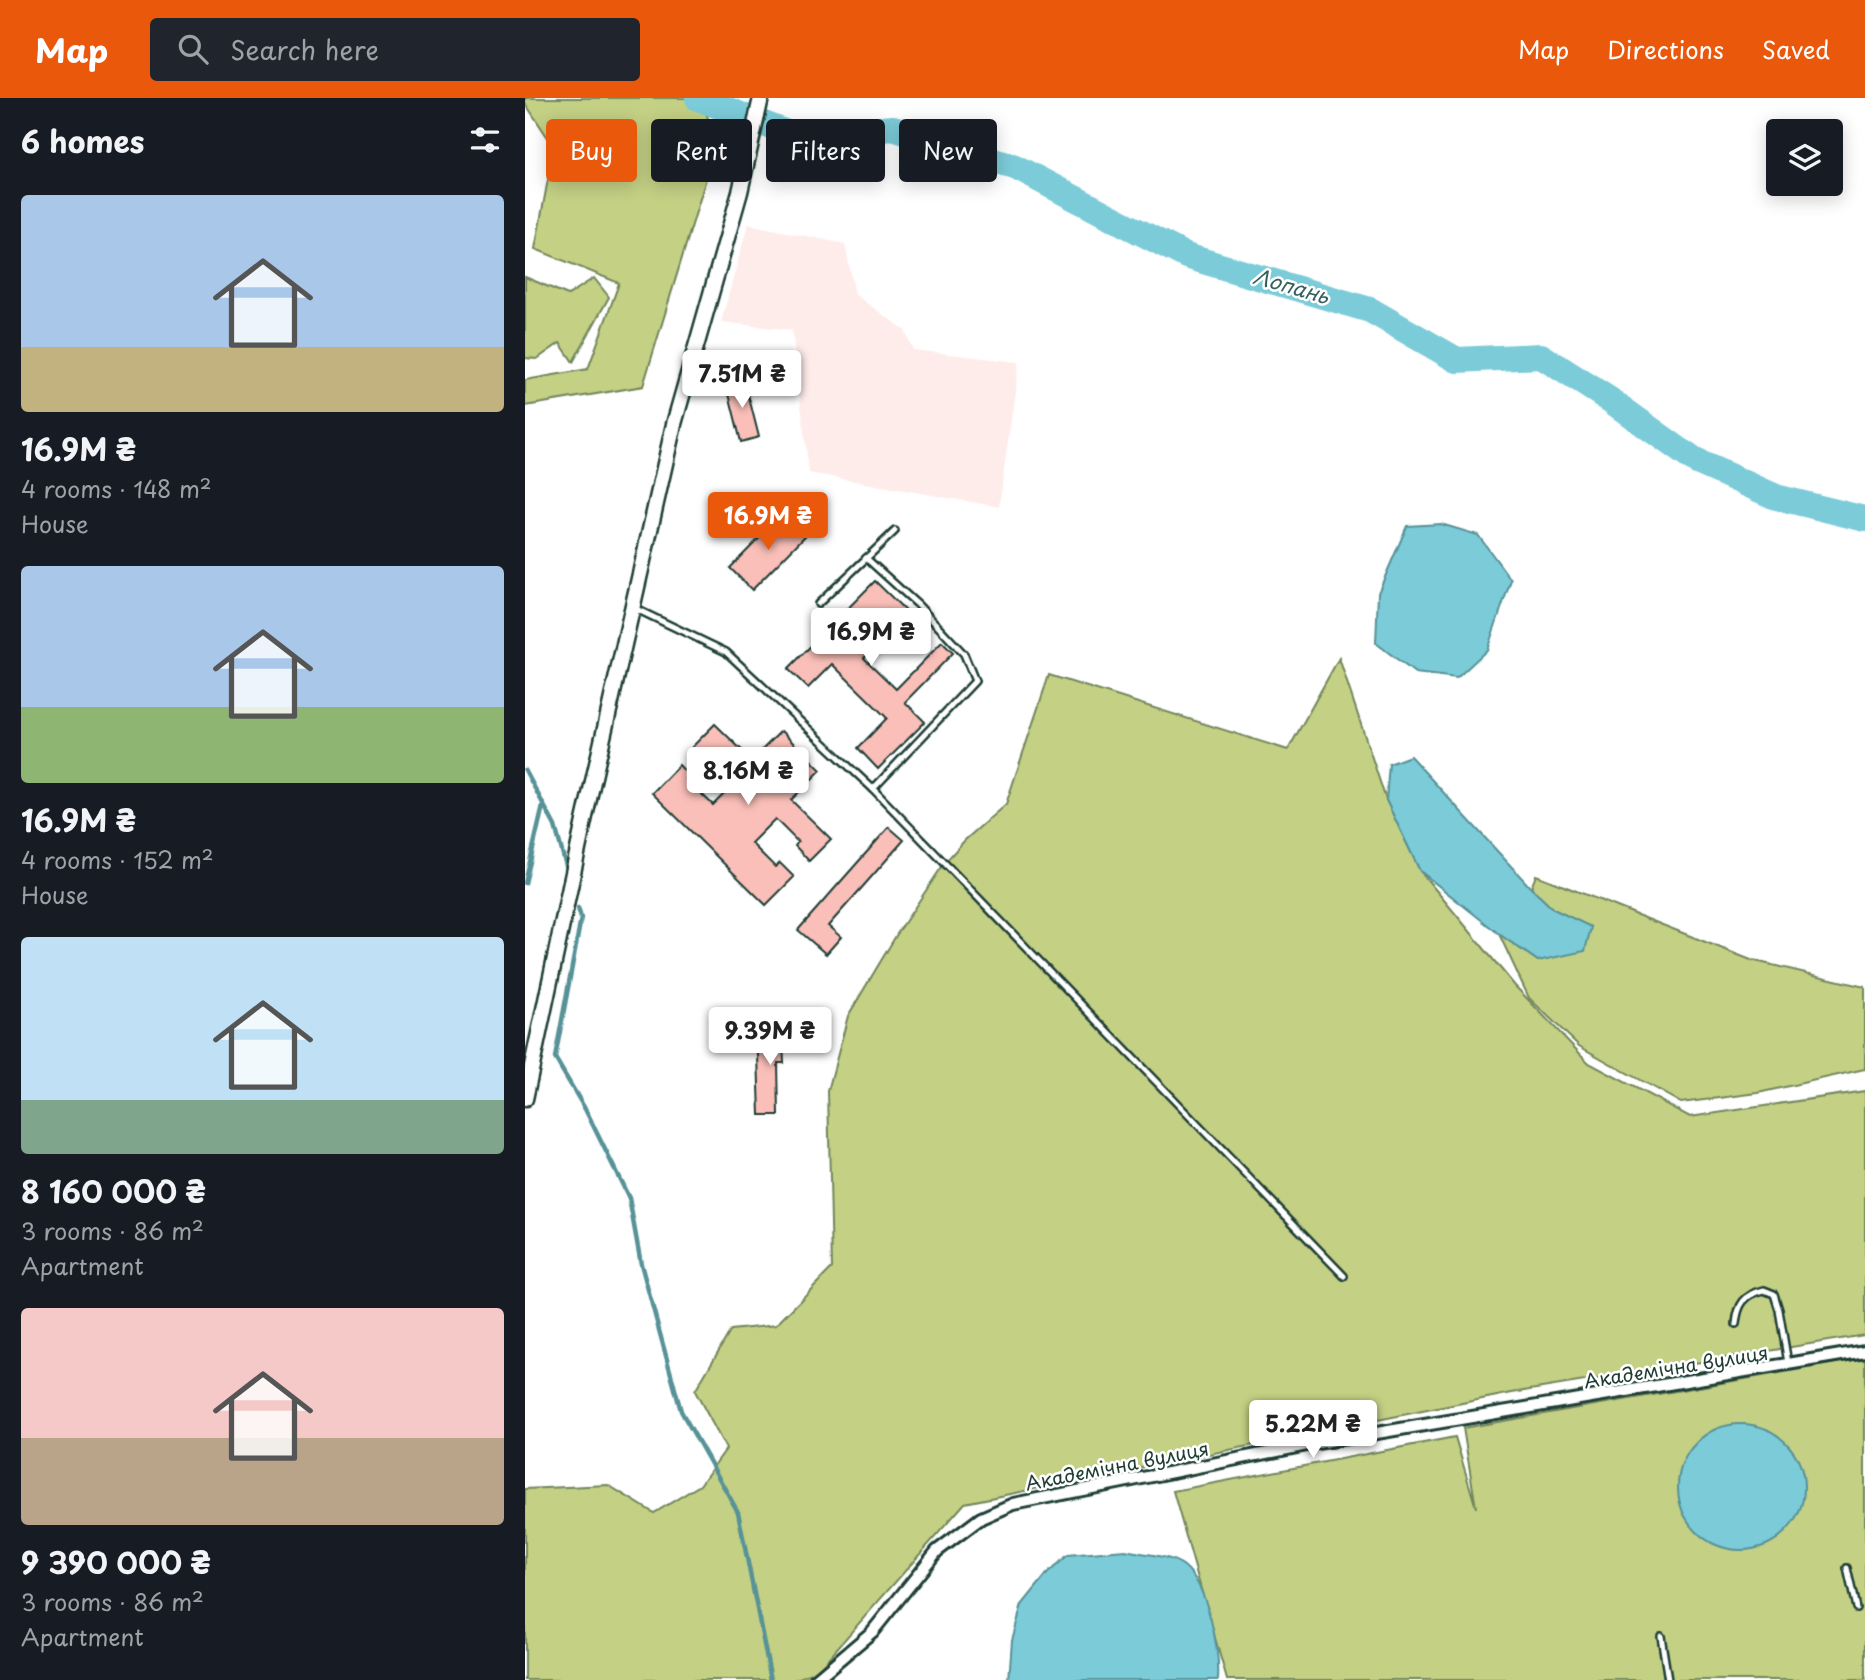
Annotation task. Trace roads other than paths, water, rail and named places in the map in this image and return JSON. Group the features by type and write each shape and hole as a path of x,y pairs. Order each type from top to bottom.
{"street":[{"path":"525,1099 584,821 674,424 747,162 761,98"},
{"name":"Академічна вулиця","path":"815,1680 872,1632 937,1551 981,1518 1013,1504 1317,1443 1865,1351"}],"lane":[{"path":"818,604 895,531"},
{"path":"866,558 918,605 964,654 975,681 873,789"},
{"path":"634,608 726,652 873,789 1344,1276"},
{"path":"1736,1324 1738,1309 1744,1298 1764,1290 1774,1294 1788,1366"},
{"path":"1847,1568 1856,1608"},
{"path":"1661,1636 1668,1680"}],"water":[{"path":"1441,524 1478,535 1511,580 1487,650 1457,678 1415,673 1376,643 1378,593 1407,526"},
{"path":"1410,756 1553,909 1591,927 1585,951 1538,961 1499,934 1420,871 1386,800 1389,764"},
{"path":"1741,1424 1765,1429 1785,1443 1799,1463 1804,1487 1799,1511 1785,1531 1765,1545 1741,1550 1717,1545 1697,1531 1683,1511 1678,1487 1683,1463 1697,1443 1717,1429"},
{"path":"1125,1550 1171,1559 1184,1566 1192,1575 1200,1588 1211,1619 1218,1680 1009,1680 1012,1640 1022,1605 1047,1574 1068,1555"}],"waterway":[{"name":"Лопань","path":"698,98 797,137 893,128 1015,167 1186,256 1370,310 1457,360 1541,356 1610,400 1695,461 1776,497 1865,519"},
{"path":"525,770 555,826 566,866"},
{"path":"525,883 543,806"},
{"path":"578,908 581,918 555,1058 585,1109 629,1198 641,1264 681,1411 738,1512 771,1680"}]}
